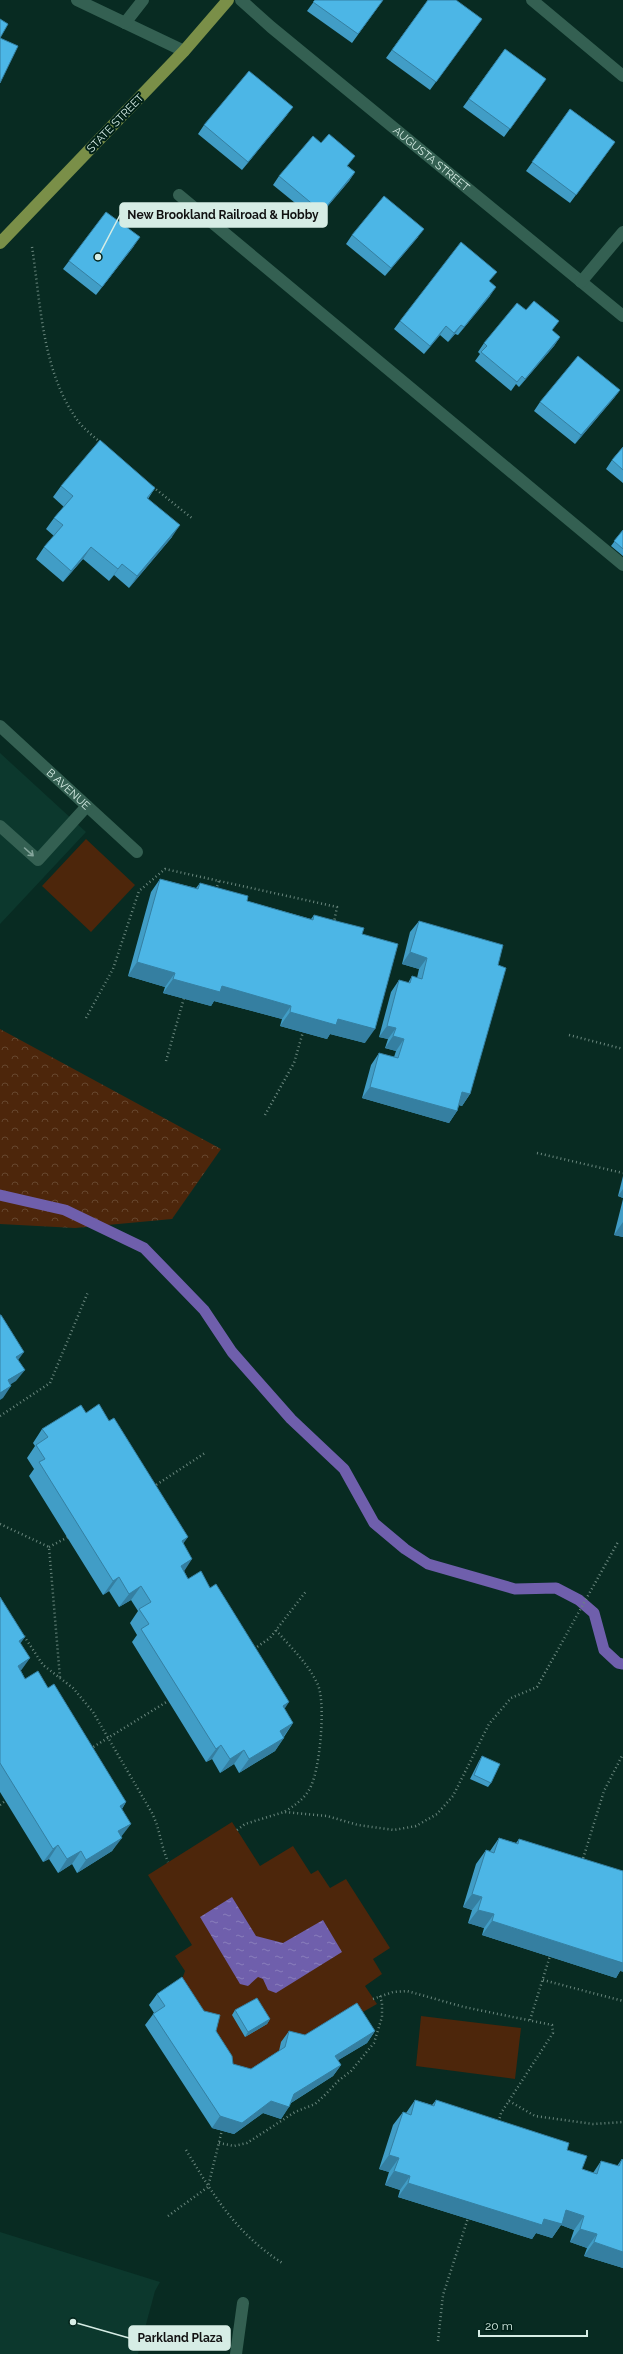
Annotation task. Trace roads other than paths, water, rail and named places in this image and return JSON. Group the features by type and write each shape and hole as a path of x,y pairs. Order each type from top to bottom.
{"main road":[{"name":"STATE STREET","path":"0,243 184,51 228,0"}],"street":[{"path":"77,0 184,51"},
{"path":"125,23 143,0"},
{"name":"AUGUSTA STREET","path":"241,0 271,27 623,316"},
{"path":"532,0 623,76"},
{"path":"179,195 623,565"},
{"path":"581,282 623,232"},
{"name":"B AVENUE","path":"0,726 137,852"},
{"path":"0,826 38,860 87,806"},
{"path":"236,2354 243,2304"}],"water":[{"path":"232,1897 256,1936 283,1943 323,1920 342,1952 276,1993 268,1990 263,1979 258,1977 248,1986 240,1984 200,1917"}],"waterway":[{"path":"0,1195 65,1210 144,1248 204,1310 232,1352 291,1419 344,1469 374,1523 405,1549 428,1564 515,1589 556,1588 579,1600 594,1613 604,1650 618,1663 623,1664"}],"place":[{"name":"New Brookland Railroad & Hobby","path":"98,257"},
{"name":"Parkland Plaza","path":"73,2322"}]}
